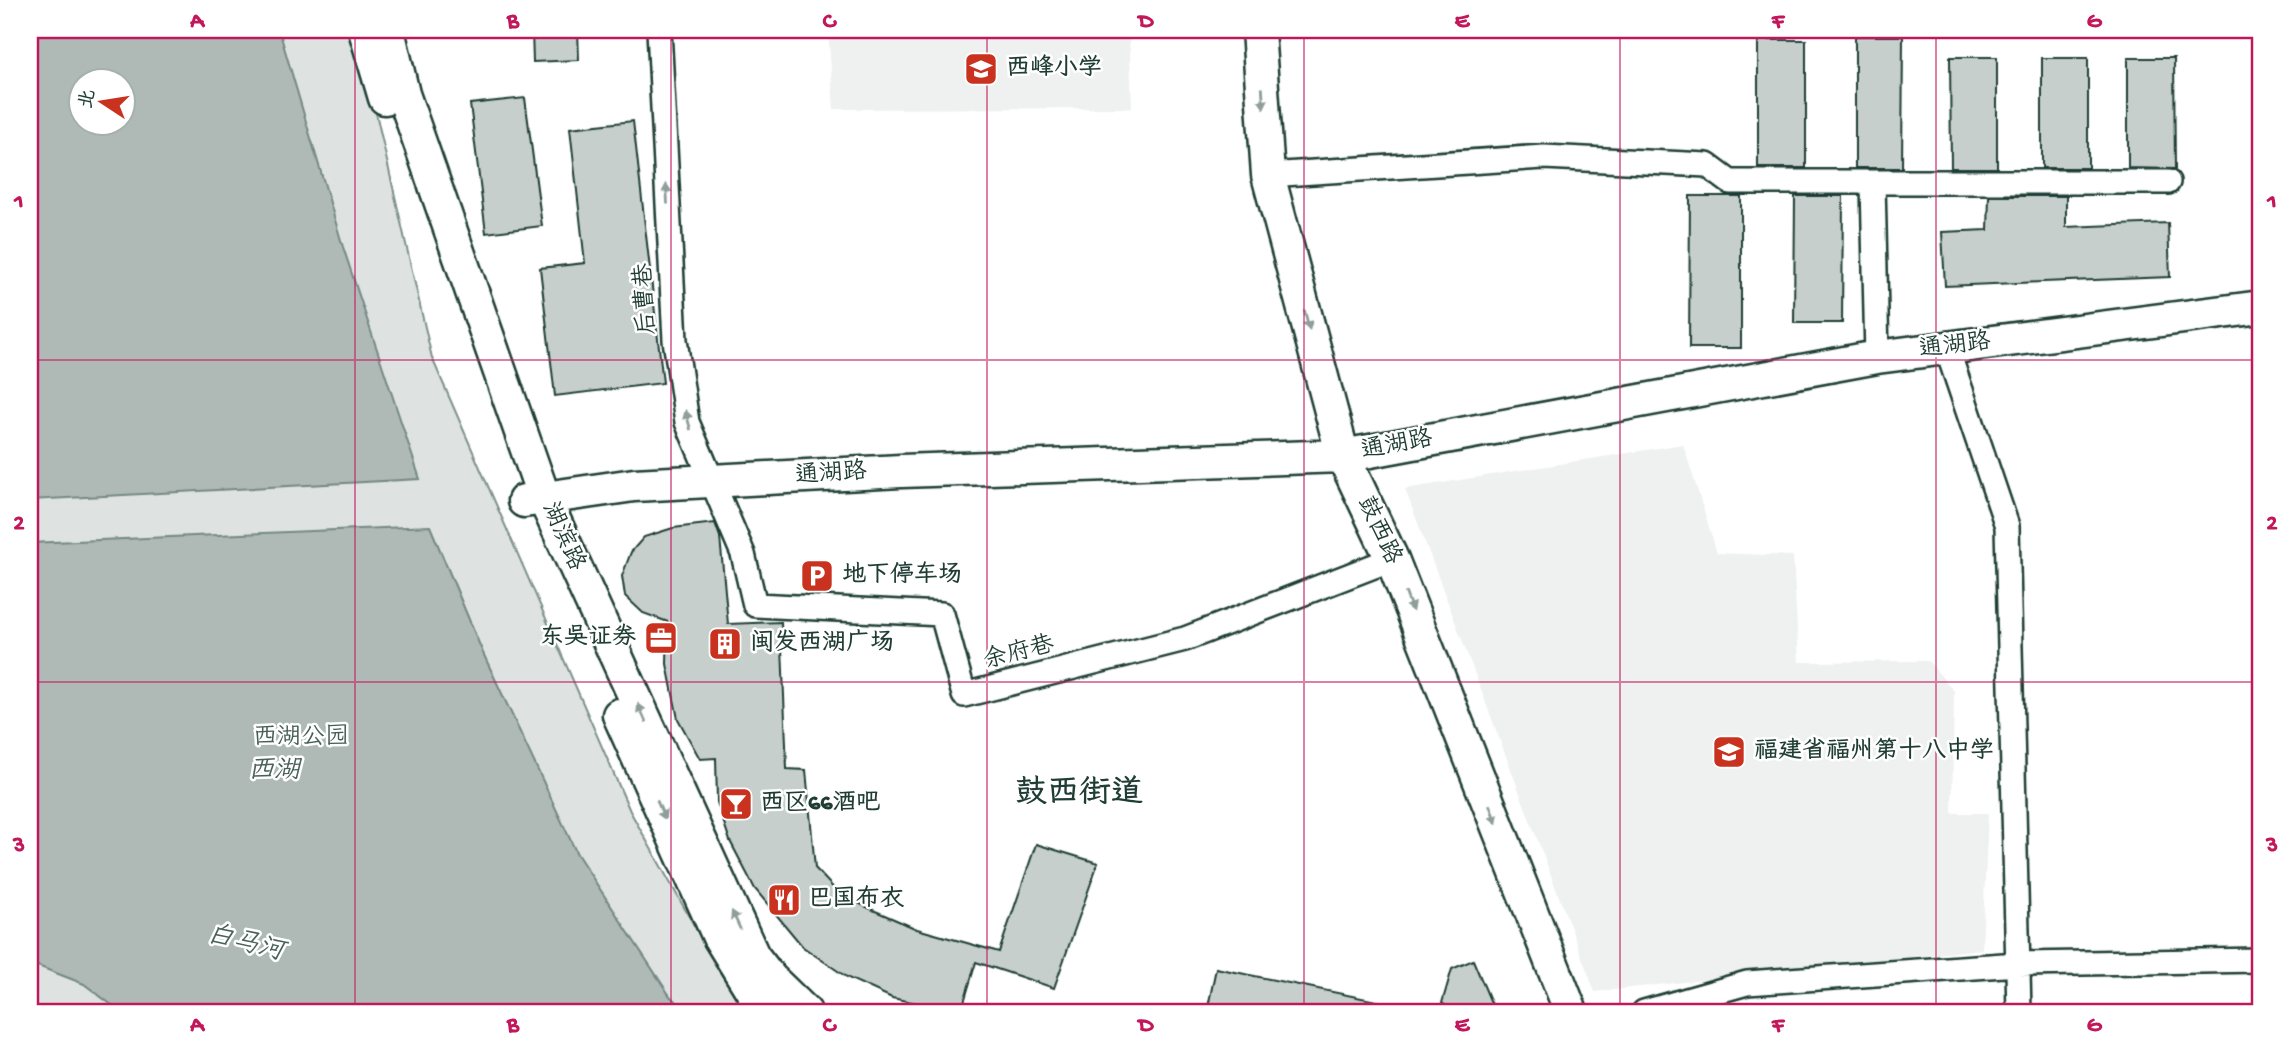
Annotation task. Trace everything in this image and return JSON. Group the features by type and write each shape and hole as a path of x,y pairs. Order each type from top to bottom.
{"street":[{"name":"湖滨路","path":"365,30 418,197 534,499 719,937 754,994 775,1012"},
{"name":"湖滨路","path":"388,30 404,94 534,499 753,956 771,979 805,1012"},
{"name":"后曹巷","path":"659,30 675,340 687,422 743,554"},
{"name":"鼓西路","path":"1258,30 1268,175 1343,456 1392,559 1571,1012"},
{"path":"1268,175 1544,157 1707,165 1730,182 2168,182"},
{"path":"1873,183 1877,357"},
{"name":"通湖路","path":"534,499 634,485 714,483 901,471 1343,456 1877,357 2261,307"},
{"path":"1947,349 2007,526 2019,1012"},
{"name":"余府巷","path":"743,554 755,605 942,614 964,695 1185,639 1392,559"},
{"path":"1644,1012 1747,983 2018,964 2261,960"}],"shaded area":[{"name":"西峰小学","path":"828,30 1129,30 1132,108 834,109"},
{"name":"福建省福州第十八中学","path":"1683,444 1717,553 1793,556 1799,662 1928,661 1954,691 1952,813 1988,813 1982,949 1595,992 1405,489"}],"green space":[{"name":"西湖公园","path":"30,30 357,30 432,358 630,811 714,961 761,1012 30,1012"}],"water":[{"path":"30,30 279,30 343,247 420,479 30,500"},
{"name":"西湖","path":"430,526 483,653 577,854 670,996 687,1012 121,1012 84,984 30,963 30,543"}],"building":[{"path":"532,30 578,30 579,60 533,62"},
{"path":"1855,36 1903,36 1902,168 1855,168"},
{"path":"1758,40 1806,40 1806,168 1758,168"},
{"path":"1950,57 1997,57 1997,168 1951,168"},
{"path":"2042,58 2088,58 2088,168 2042,168"},
{"path":"2128,58 2174,58 2175,169 2128,168"},
{"path":"525,98 542,226 486,233 470,104"},
{"path":"633,121 663,383 555,396 540,268 585,263 570,128"},
{"path":"1690,196 1741,196 1741,348 1689,348"},
{"path":"1795,196 1843,196 1842,323 1794,323"},
{"path":"1989,196 2066,196 2066,227 2168,223 2170,277 1945,286 1942,232 1988,230"},
{"path":"715,523 720,537 728,624 781,622 787,769 806,770 815,868 839,894 873,910 917,929 999,952 1036,844 1098,863 1054,988 976,962 961,1012 892,998 848,978 803,947 755,889 730,841 717,802 716,758 700,759 678,719 667,664 668,622 643,613 625,596 622,576 631,552 644,537 673,528"},
{"path":"1473,960 1495,1012 1454,1012 1442,1003 1452,969"},
{"path":"1216,968 1396,1005 1396,1012 1207,1012"}],"place":[{"name":"西峰小学","path":"981,69"},
{"name":"地下停车场","path":"817,576"},
{"name":"东吴证券","path":"661,638"},
{"name":"闽发西湖广场","path":"725,644"},
{"name":"福建省福州第十八中学","path":"1729,752"},
{"name":"西区66酒吧","path":"736,804"},
{"name":"巴国布衣","path":"784,900"}],"district":[{"name":"鼓西街道","path":"1079,795"}],"water label":[{"name":"白马河","path":"245,945"}]}
